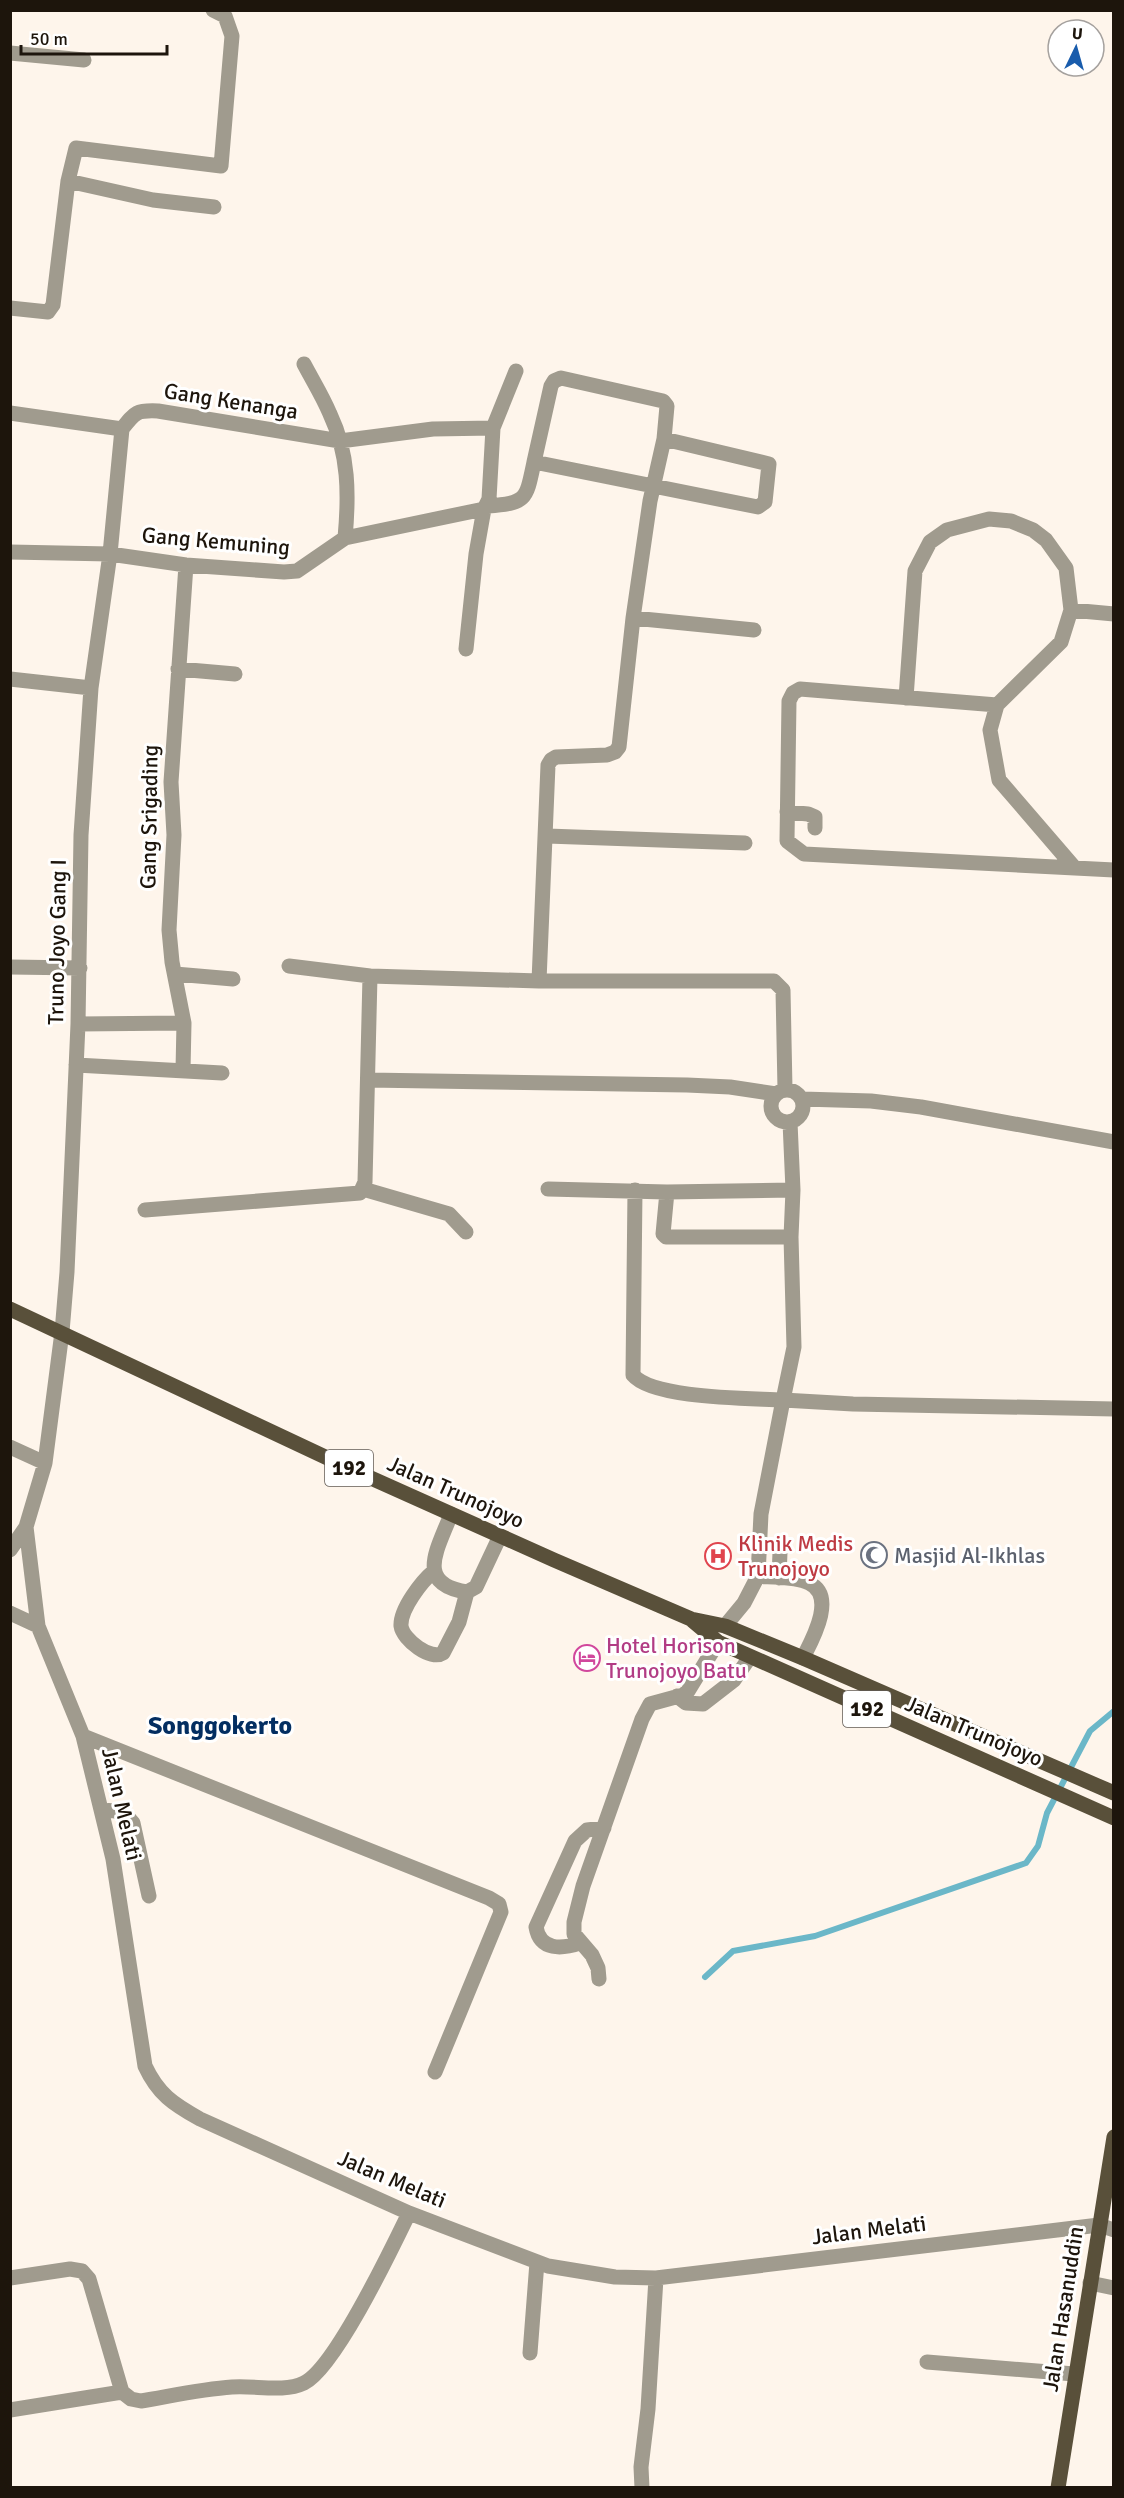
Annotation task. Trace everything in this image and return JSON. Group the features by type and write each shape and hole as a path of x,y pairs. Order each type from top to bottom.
{"main road":[{"name":"Jalan Trunojoyo","path":"10,1309 249,1422 500,1536 691,1619 725,1626 803,1658 1113,1794"},
{"name":"Jalan Trunojoyo","path":"691,1619 718,1642 1113,1818"},
{"name":"Jalan Hasanuddin","path":"1058,2487 1090,2283 1106,2227 1113,2138"}],"street":[{"path":"10,308 48,312 51,310 68,181 76,148 221,166 232,36 225,16 213,10"},
{"path":"10,53 84,60"},
{"path":"68,181 153,200 214,207"},
{"path":"304,364 332,416 345,462 349,498 345,538"},
{"path":"466,648 476,554 486,507 493,428 516,371"},
{"path":"539,981 547,836 548,765 551,760 607,755 615,752 619,747 633,618 650,501 654,485 664,439 667,406 663,401 558,378 551,386 534,462 654,485 758,507 765,502 770,464 664,439"},
{"name":"Gang Kenanga","path":"122,429 133,414 141,410 340,441"},
{"path":"10,413 122,429"},
{"path":"340,441 434,429 493,428"},
{"name":"Truno Joyo Gang I","path":"26,1527 45,1463 62,1332 67,1272 78,1024 81,835 91,688 110,554 122,429"},
{"name":"Gang Kemuning","path":"10,552 110,554 186,565 297,571 345,538 486,507 513,504 522,498 528,488 534,462"},
{"path":"906,698 915,571 930,542 947,530 988,519 1011,521 1033,530 1046,540 1066,568 1071,610 1062,642 997,705 990,730 999,780 1073,866"},
{"name":"Gang Srigading","path":"183,1070 184,1023 169,930 174,835 171,782 186,565"},
{"path":"1071,610 1113,614"},
{"path":"633,618 754,630"},
{"path":"178,669 235,674"},
{"path":"10,679 91,688"},
{"path":"997,705 800,689 793,693 789,701 787,841 804,854 1073,866 1113,870"},
{"path":"788,812 808,813 815,817 815,828"},
{"path":"547,836 745,843"},
{"path":"289,966 370,976 539,981 774,981 780,984 783,990 780,1092 771,1103 772,1113 780,1120 790,1122 799,1117 804,1108 802,1099 795,1091 780,1092 687,1084 368,1080"},
{"path":"10,967 80,968"},
{"path":"175,974 233,979"},
{"path":"145,1210 360,1193 363,1189 370,976"},
{"path":"78,1024 184,1023"},
{"path":"76,1065 222,1073"},
{"path":"802,1099 872,1101 921,1107 1113,1142"},
{"path":"725,1626 744,1603 758,1576 761,1514 794,1347 790,1122"},
{"path":"363,1189 448,1214 466,1232"},
{"path":"548,1189 667,1192 793,1190"},
{"path":"636,1190 633,1375 642,1381 674,1392 783,1400 853,1404 1113,1409"},
{"path":"667,1192 663,1234 666,1237 791,1237"},
{"path":"10,1447 45,1463"},
{"path":"451,1514 438,1551 434,1571 437,1581 458,1591 467,1592 476,1587 500,1536"},
{"path":"10,1550 26,1527"},
{"name":"Jalan Melati","path":"26,1527 38,1626 83,1736 113,1859 145,2066 154,2085 173,2104 200,2119 409,2213 542,2264 589,2273 656,2278 1106,2227"},
{"path":"779,1578 780,1552"},
{"path":"434,1571 416,1590 402,1619 401,1628 407,1637 420,1648 433,1655 439,1656 443,1653 459,1622 467,1592"},
{"path":"758,1576 810,1583 818,1590 821,1613 803,1658"},
{"path":"10,1613 38,1626"},
{"path":"599,1979 592,1955 574,1934 574,1922 583,1886 646,1710 650,1704 688,1691 718,1642"},
{"path":"677,1696 686,1702 703,1704 734,1680 750,1657"},
{"path":"83,1736 489,1898 499,1904 501,1912 435,2072"},
{"path":"102,1811 117,1811 128,1816 133,1823 149,1896"},
{"path":"580,1943 565,1948 554,1947 541,1940 536,1927 575,1841 587,1830 604,1828"},
{"path":"557,1877 583,1886"},
{"path":"10,2278 70,2269 82,2271 89,2279 123,2392 131,2399 141,2401 230,2387 293,2386 310,2379 322,2367 365,2300 409,2213"},
{"path":"530,2353 542,2264"},
{"path":"642,2487 641,2467 648,2409 656,2278"},
{"path":"1090,2283 1113,2288"},
{"path":"927,2362 1074,2374"},
{"path":"10,2410 123,2392"}],"waterway":[{"path":"705,1977 733,1951 815,1936 1026,1863 1038,1846 1047,1813 1090,1731 1114,1711"}],"place":[{"name":"Masjid Al-Ikhlas","path":"874,1555"},
{"name":"Klinik Medis Trunojoyo","path":"718,1556"},
{"name":"Hotel Horison Trunojoyo Batu","path":"587,1658"}],"district":[{"name":"Songgokerto","path":"220,1726"}]}
